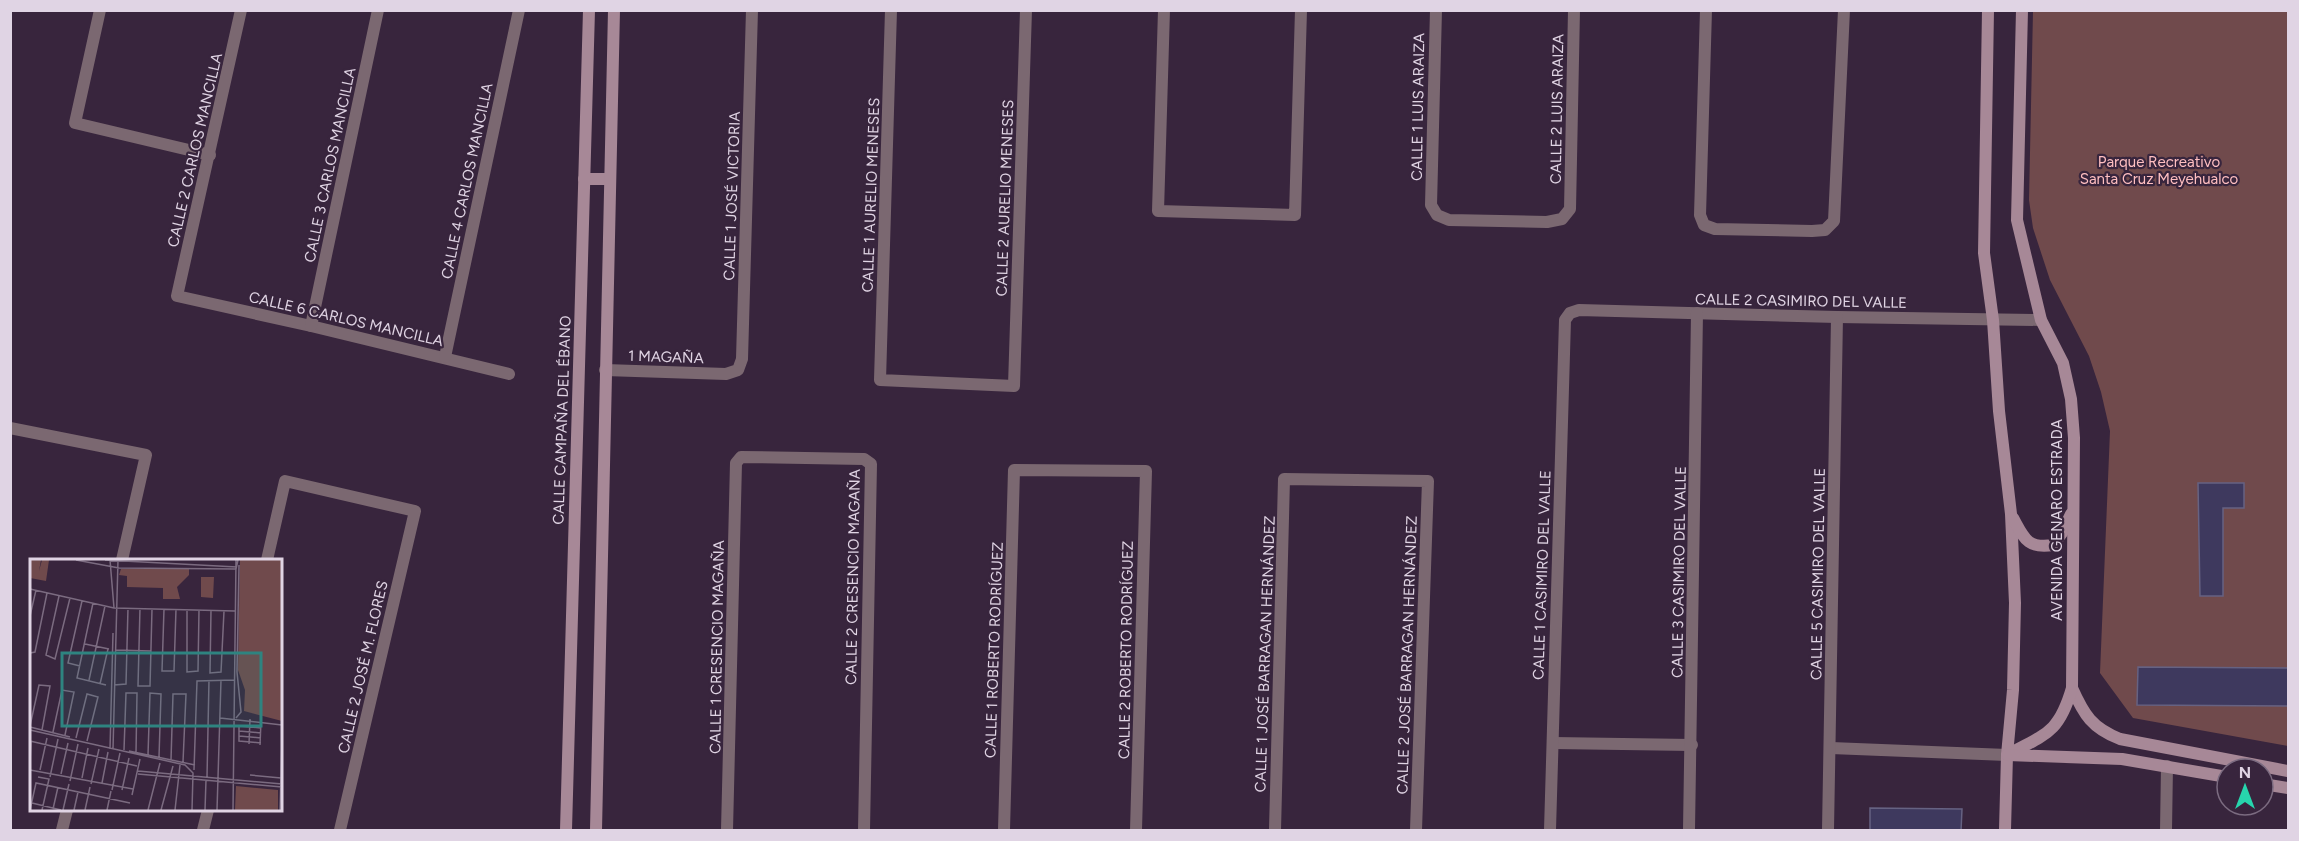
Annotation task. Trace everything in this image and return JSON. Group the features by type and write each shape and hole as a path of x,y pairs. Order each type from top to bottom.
{"street":[{"path":"100,10 75,123 210,155"},
{"name":"CALLE 2 CARLOS MANCILLA","path":"177,296 241,10"},
{"name":"CALLE 3 CARLOS MANCILLA","path":"311,326 378,10"},
{"name":"CALLE 4 CARLOS MANCILLA","path":"445,357 519,10"},
{"name":"CALLE CAMPAÑA DEL ÉBANO","path":"566,831 589,10"},
{"path":"596,831 614,10"},
{"name":"CALLE 1 JOSÉ VICTORIA","path":"726,374 738,370 742,359 752,10"},
{"name":"CALLE 1 AURELIO MENESES","path":"891,10 880,380 1014,386"},
{"name":"CALLE 2 AURELIO MENESES","path":"1014,386 1026,10"},
{"path":"1164,10 1158,211 1295,215 1301,10"},
{"name":"CALLE 1 LUIS ARAIZA","path":"1436,10 1431,205 1437,215 1449,220 1547,222 1562,219 1570,209"},
{"name":"CALLE 2 LUIS ARAIZA","path":"1570,209 1574,10"},
{"path":"1706,10 1700,215 1704,225 1715,229 1812,231 1825,230 1834,221 1844,10"},
{"path":"1988,10 1984,253 2011,514 2015,603 2013,690 2007,755 2005,831"},
{"name":"AVENIDA GENARO ESTRADA","path":"2007,755 2042,736 2058,723 2065,711 2072,688 2074,438 2071,399 2063,363 2041,320 2017,220 2022,10"},
{"path":"584,180 610,180"},
{"name":"CALLE 6 CARLOS MANCILLA","path":"177,296 445,357 509,374"},
{"name":"CALLE 2 CASIMIRO DEL VALLE","path":"1565,321 1570,313 1579,310 2041,320"},
{"name":"CALLE 3 CASIMIRO DEL VALLE","path":"1689,831 1697,313"},
{"name":"CALLE 5 CASIMIRO DEL VALLE","path":"1828,831 1837,317"},
{"name":"CALLE 1 CASIMIRO DEL VALLE","path":"1550,831 1565,321"},
{"name":"1 MAGAÑA","path":"606,370 726,374"},
{"path":"10,428 146,455 122,559"},
{"name":"CALLE 2 CRESENCIO MAGAÑA","path":"736,463 741,457 864,459 871,464 864,831"},
{"name":"CALLE 1 CRESENCIO MAGAÑA","path":"727,831 736,463"},
{"name":"CALLE 1 ROBERTO RODRÍGUEZ","path":"1004,831 1014,470 1146,471"},
{"name":"CALLE 2 ROBERTO RODRÍGUEZ","path":"1136,831 1146,471"},
{"name":"CALLE 2 JOSÉ BARRAGAN HERNÁNDEZ","path":"1284,478 1428,481 1416,831"},
{"name":"CALLE 1 JOSÉ BARRAGAN HERNÁNDEZ","path":"1275,831 1284,478"},
{"name":"CALLE 2 JOSÉ M. FLORES","path":"267,559 285,481 415,511 340,831"},
{"path":"2011,514 2025,539 2033,545 2043,546 2053,545 2062,533 2073,509"},
{"path":"2072,688 2083,711 2093,724 2120,739 2289,771"},
{"path":"1552,743 1692,745"},
{"path":"1831,748 2122,759 2215,775"},
{"path":"2166,831 2167,766"},
{"path":"62,831 67,811"},
{"path":"203,831 208,811"}],"green space":[{"name":"Parque Recreativo Santa Cruz Meyehualco","path":"2033,11 2288,11 2288,746 2133,718 2100,673 2110,431 2101,392 2089,356 2050,280 2033,228 2029,200"}],"building":[{"path":"2198,483 2244,483 2244,508 2223,508 2223,596 2200,596"},
{"path":"2138,667 2289,668 2289,706 2137,705"},
{"path":"1870,808 1962,809 1961,831 1870,831"}]}
